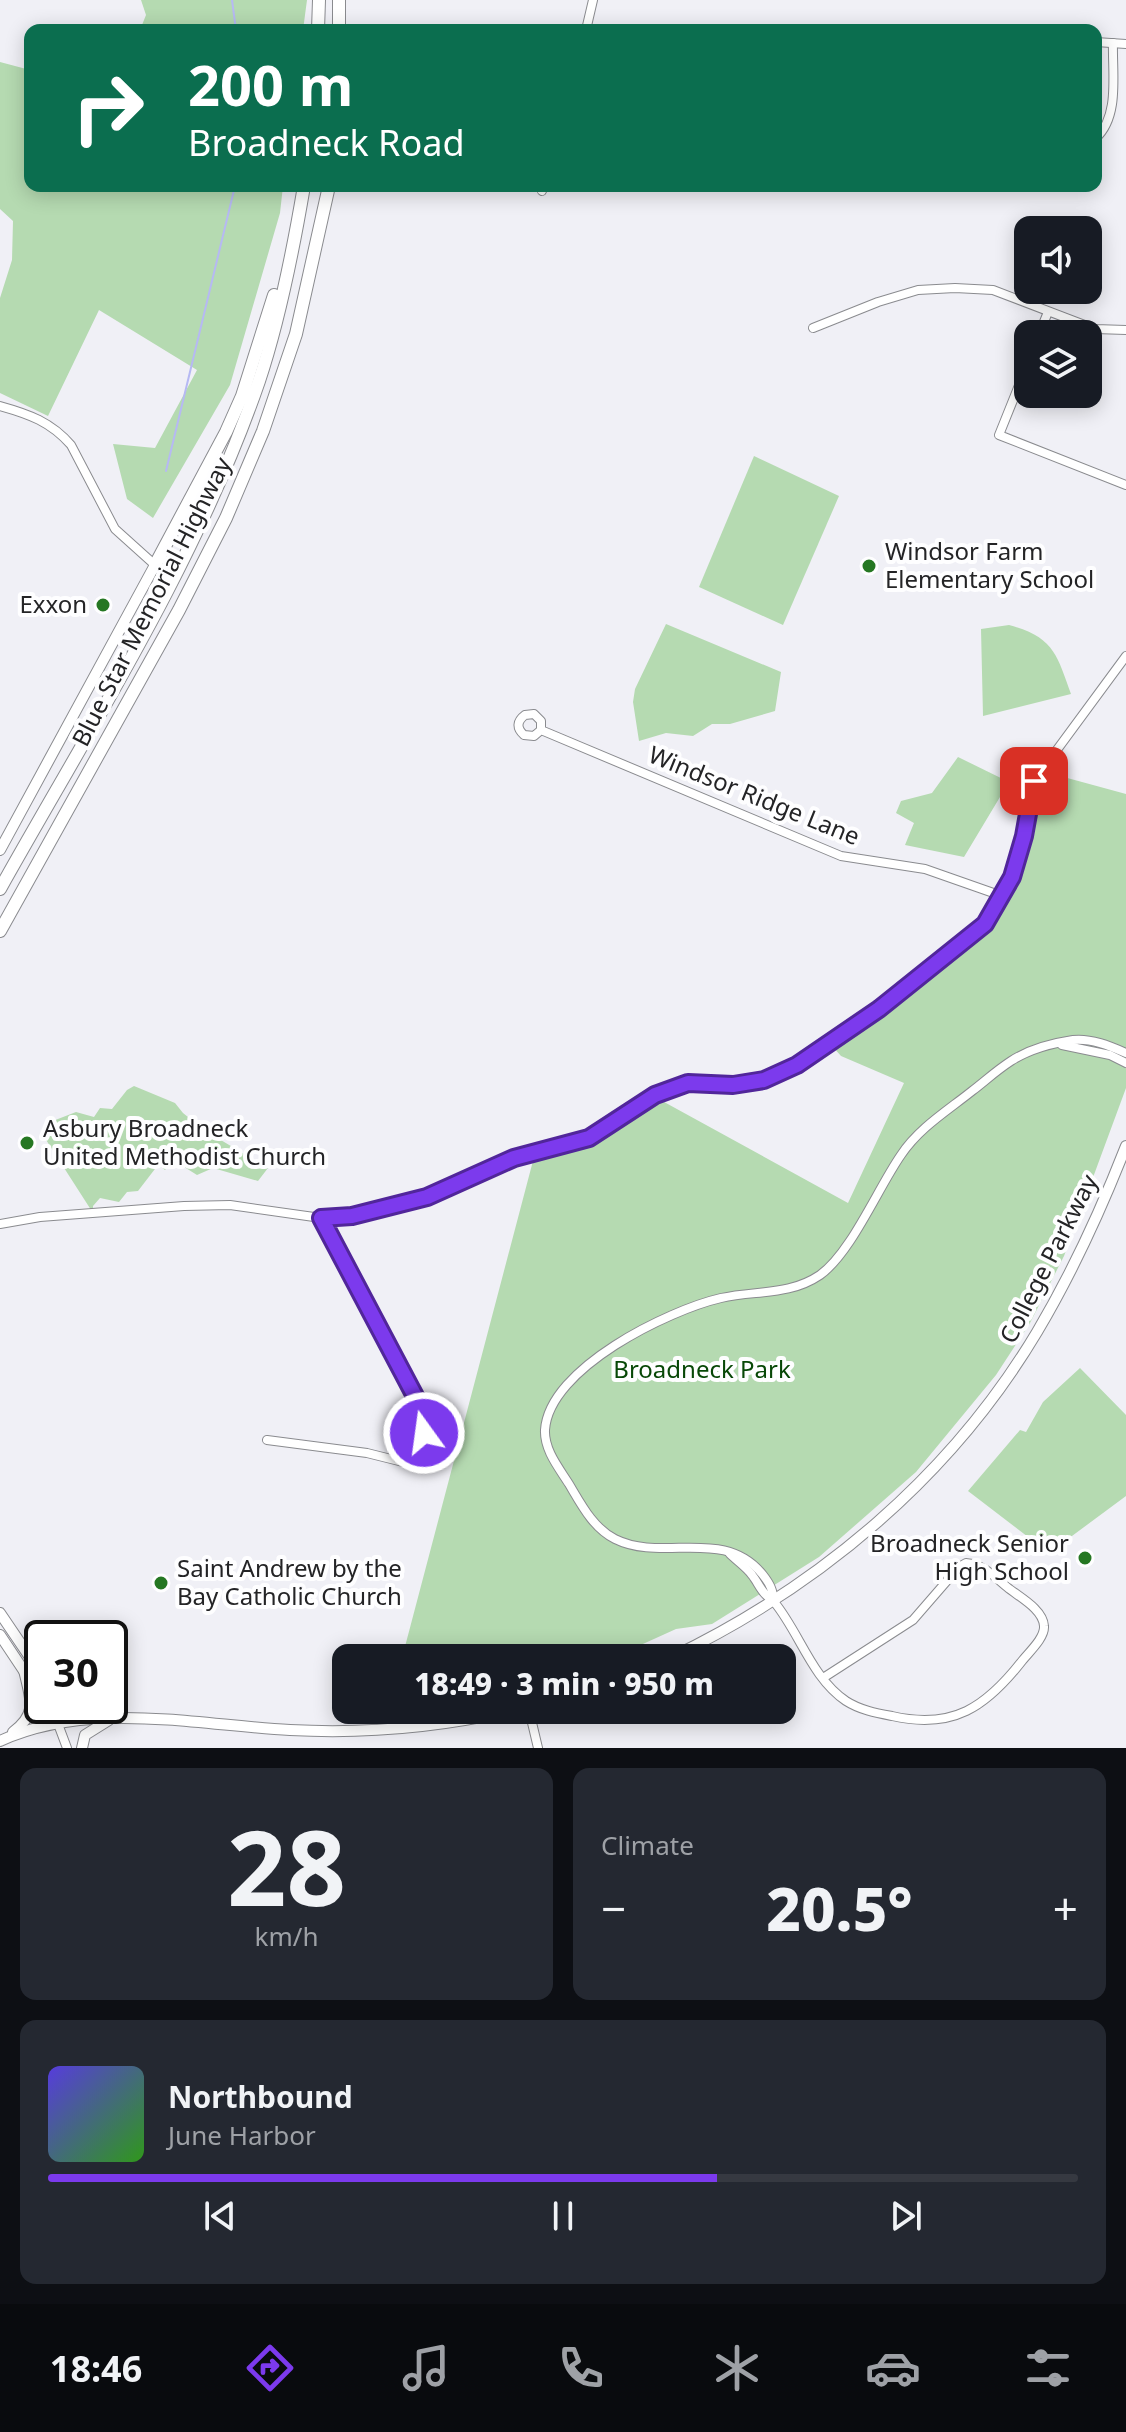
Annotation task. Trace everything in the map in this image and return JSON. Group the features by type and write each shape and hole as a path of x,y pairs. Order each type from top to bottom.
{"highway":[{"path":"318,24 319,0"},
{"path":"339,0 339,24"},
{"name":"Blue Star Memorial Highway","path":"0,889 161,601 215,494 274,334 303,192"},
{"name":"Blue Star Memorial Highway","path":"0,931 179,610 226,518 263,431 296,334 328,192"},
{"path":"155,565 242,396 281,269 291,252"}],"main road":[{"path":"0,850 155,565"},
{"name":"College Parkway","path":"696,1644 774,1602 825,1566 888,1513 946,1455 994,1396 1036,1334 1059,1293 1126,1146"},
{"path":"0,1613 24,1648"},
{"path":"0,1635 24,1670"},
{"path":"128,1719 292,1730 359,1731 434,1724"},
{"path":"3,1740 24,1721"},
{"path":"3,1740 58,1724"},
{"path":"82,1748 85,1735 103,1724"}],"street":[{"path":"587,24 593,0"},
{"path":"1102,42 1126,44"},
{"path":"1102,132 1111,114 1113,43"},
{"path":"813,328 918,290 993,290 1095,329 1126,330"},
{"path":"1045,320 1048,312"},
{"path":"1014,398 999,435 1126,485"},
{"path":"0,406 33,415 61,434 71,445 115,529 155,565"},
{"path":"0,1224 40,1217 184,1206 230,1205 321,1218 352,1216 427,1197 514,1158 589,1138 655,1095 688,1083 733,1085 764,1080 797,1065 879,1009 985,924 1012,877 1024,836 1034,781 1126,656"},
{"name":"Windsor Ridge Lane","path":"541,730 841,856 925,869 1002,896"},
{"path":"823,1678 913,1620 959,1567 966,1563 982,1567 1037,1611 1044,1625 1043,1634 1035,1645 992,1696 967,1713 927,1721 904,1719 857,1707 831,1689 823,1678 774,1602 773,1590 756,1566 744,1557 698,1546 636,1546 615,1539 602,1530 584,1509 551,1454 545,1429 551,1407 579,1373 628,1336 682,1309 723,1298 796,1288 824,1272 846,1245 900,1157 920,1131 1010,1061 1034,1050 1072,1040 1091,1041 1126,1053"},
{"path":"1061,1045 1110,1055 1126,1063"},
{"path":"267,1440 367,1453 403,1462 418,1453 424,1433 416,1398 321,1218"},
{"path":"58,1724 67,1748"},
{"path":"532,1724 538,1748"}],"green space":[{"path":"141,0 307,0 304,24 142,24 146,15"},
{"path":"0,62 24,68 24,192 282,192 280,213 230,385 153,518 127,499 113,444 155,448 197,370 99,310 48,416 0,393 0,298 12,260 13,221 0,209"},
{"path":"754,456 839,496 783,625 699,587"},
{"path":"666,624 781,672 775,711 730,724 712,724 693,736 666,733 639,741 633,702 635,689"},
{"path":"1009,625 1036,635 1052,649 1071,694 983,716 981,629"},
{"path":"958,757 1009,782 964,857 905,845 914,823 896,813 901,801 932,793"},
{"name":"Broadneck Park","path":"1049,773 1126,794 1126,1088 1064,1256 1030,1323 996,1375 916,1472 819,1557 712,1624 676,1629 643,1644 406,1644 534,1157 597,1139 655,1097 848,1203 904,1083 841,1056 832,1046 974,941 999,916 1023,873 1039,796"},
{"path":"134,1086 175,1103 204,1130 268,1168 258,1181 213,1168 197,1175 181,1165 170,1164 165,1170 158,1165 138,1191 127,1192 119,1202 100,1198 93,1206 93,1213 41,1132 45,1124 76,1112 94,1117 100,1108 112,1109"},
{"name":"Broadneck Senior High School","path":"1080,1368 1126,1415 1126,1496 1049,1553 968,1491 1020,1430 1026,1432 1043,1402"}],"waterway":[{"path":"232,0 235,24"},
{"path":"166,471 234,192"}],"place":[{"name":"Windsor Farm Elementary School","path":"869,566"},
{"name":"Exxon","path":"103,605"},
{"name":"Asbury Broadneck United Methodist Church","path":"27,1143"},
{"name":"Broadneck Senior High School","path":"1085,1558"},
{"name":"Saint Andrew by the Bay Catholic Church","path":"161,1583"}],"route":[{"path":"424,1433 416,1398 321,1218 352,1216 427,1197 514,1158 589,1138 603,1126 655,1095 688,1083 733,1085 764,1080 797,1065 879,1009 985,924 1012,877 1024,836 1034,781"}]}
